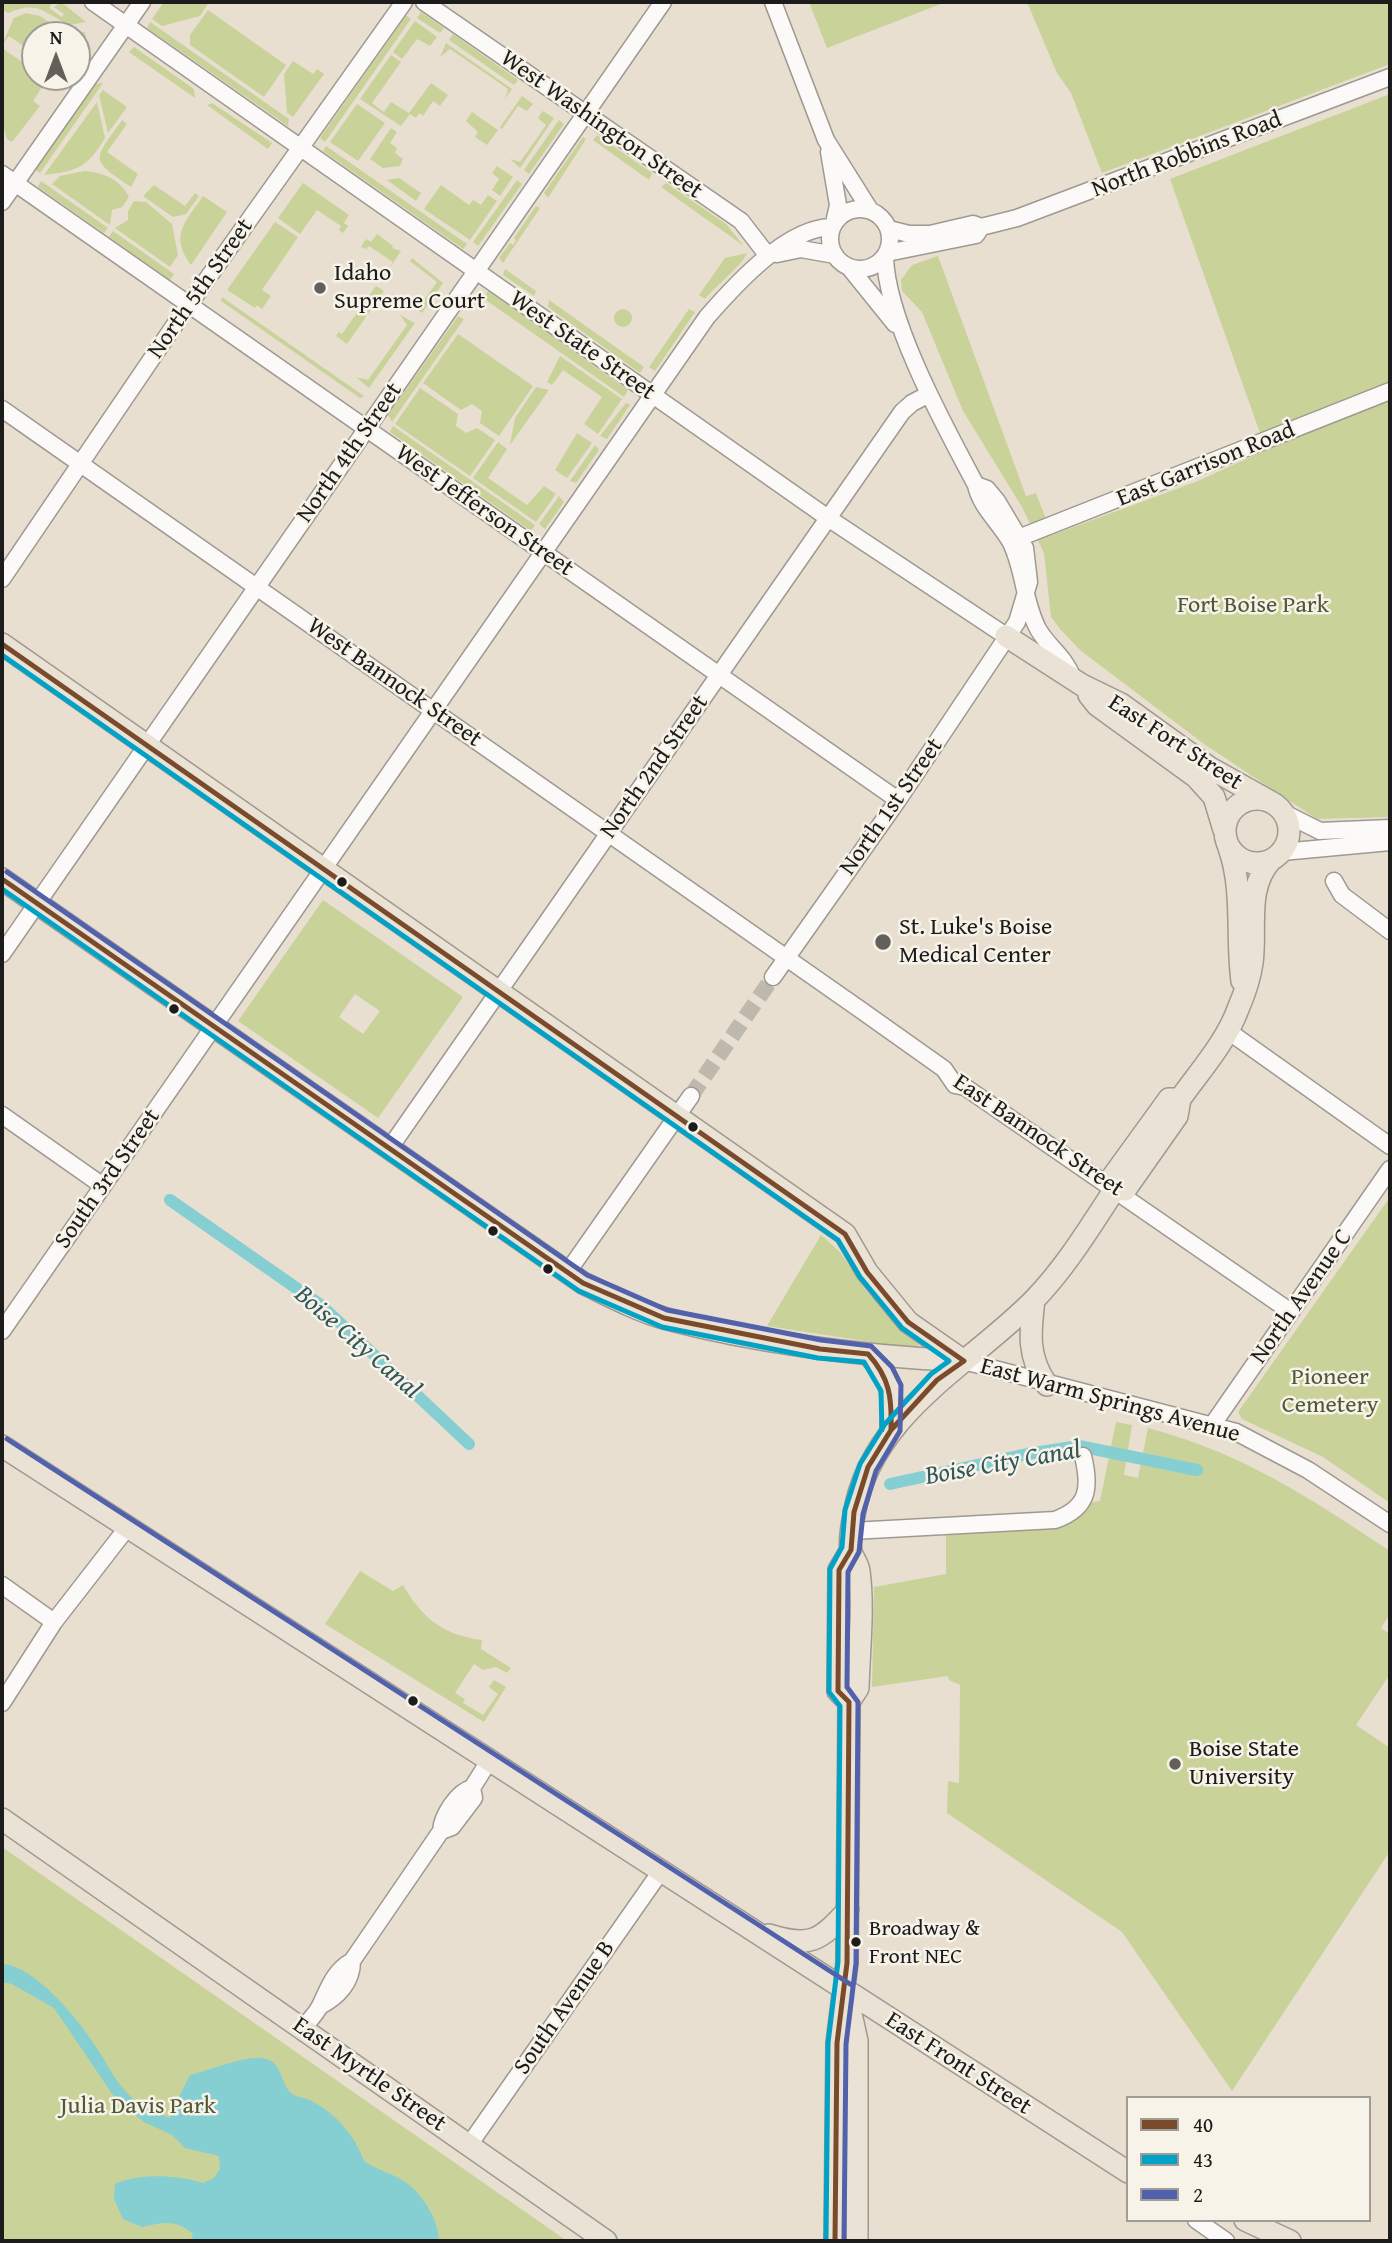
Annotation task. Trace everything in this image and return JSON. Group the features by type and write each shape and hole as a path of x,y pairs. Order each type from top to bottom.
{"main road":[{"name":"East Fort Street","path":"1006,636 1077,681 1121,704 1210,768 1276,807"},
{"path":"2,644 845,1234 873,1280 908,1322 964,1361"},
{"name":"East Fort Street","path":"1077,681 1097,705 1196,777 1214,797 1237,870 1238,947 1243,993"},
{"path":"1248,800 1276,807 1289,833 1276,856 1253,863 1236,856 1227,839 1226,820 1239,804 1248,800"},
{"name":"East Fort Street","path":"1115,1189 1125,1190 1134,1179 1177,1116 1180,1099 1227,1031 1252,963 1253,904 1258,880 1276,856"},
{"name":"East Warm Springs Avenue","path":"2,879 567,1273 664,1318 820,1349 964,1361"},
{"path":"849,1702 838,1691 839,1570 851,1541 854,1512 869,1465 891,1430 937,1380 988,1344 1062,1269 1115,1189"},
{"path":"1034,1300 1031,1353 1036,1370 1046,1385"},
{"path":"868,1354 885,1372 892,1387 891,1430"},
{"name":"East Front Street","path":"2,1446 1126,2171"},
{"path":"835,2241 836,2043 845,1991 848,1910 849,1702 858,1688 859,1570 851,1541"},
{"path":"837,1653 846,1651 851,1616 859,1607"},
{"name":"East Myrtle Street","path":"2,1819 606,2241"},
{"path":"750,1929 787,1941 813,1941 848,1910"},
{"path":"845,1991 857,2041 857,2241"},
{"path":"1249,2222 1290,2241"}],"street":[{"name":"West State Street","path":"93,2 828,518 1006,636"},
{"path":"2,202 8,179 142,2"},
{"name":"North 5th Street","path":"2,579 189,305 404,2"},
{"name":"West Washington Street","path":"424,2 741,220 768,257"},
{"name":"North 4th Street","path":"2,954 663,2"},
{"path":"773,2 827,139 870,210 885,221 889,229 887,284 929,394 976,485 979,497 1011,542 1018,561 1025,599 1040,632 1065,659 1077,681"},
{"name":"North Robbins Road","path":"889,229 909,234 930,234 972,224 981,227 1067,201 1390,77"},
{"path":"827,139 838,205 830,239 835,255"},
{"name":"West Jefferson Street","path":"8,179 898,800"},
{"path":"833,225 850,210 870,210"},
{"name":"South 3rd Street","path":"2,1331 545,553 651,394 708,317 729,292 768,257 790,241 821,227 833,225"},
{"name":"North Robbins Road","path":"886,254 967,237 976,234 981,227"},
{"path":"768,257 801,249 835,255 849,267 905,337"},
{"path":"849,267 866,268 886,254"},
{"name":"East Garrison Road","path":"1021,537 1390,391"},
{"name":"North 2nd Street","path":"389,1149 902,412 912,402 929,394"},
{"name":"West Bannock Street","path":"2,409 787,958"},
{"path":"976,485 987,489 1021,537 1028,563 1029,582 1025,599"},
{"name":"North 1st Street","path":"773,977 993,661 1017,622 1025,599"},
{"path":"1276,807 1320,831 1390,828"},
{"path":"1276,856 1390,842"},
{"path":"1334,881 1342,895 1390,930"},
{"name":"East Bannock Street","path":"787,958 944,1069 955,1085 965,1087 1292,1312"},
{"path":"1227,1031 1390,1146"},
{"path":"567,1273 691,1096"},
{"path":"2,1115 103,1186"},
{"name":"North Avenue C","path":"1213,1424 1390,1169"},
{"name":"East Warm Springs Avenue","path":"964,1361 1046,1385 1213,1424 1236,1432 1308,1469 1390,1524"},
{"path":"851,1541 1055,1520 1074,1513 1082,1503 1087,1475 1083,1457"},
{"path":"2,1703 54,1622 127,1528"},
{"path":"2,1585 54,1622"},
{"path":"302,2029 320,2006 341,1967 352,1961 441,1831 442,1821 464,1791 472,1788 489,1761"},
{"name":"South Avenue B","path":"469,2145 661,1871"},
{"path":"1199,2222 1226,2241"}],"green space":[{"path":"2,2 53,2 49,8 62,17 64,14 54,7 61,2 85,21 62,21 34,8 8,13 2,9"},
{"path":"164,2 209,2 200,16 162,26 152,19"},
{"path":"809,2 946,2 827,48"},
{"path":"1027,2 1390,2 1390,64 1102,173 1071,93 1057,73"},
{"path":"208,10 286,65 264,97 190,45 190,35"},
{"path":"421,12 444,28 440,33 417,18"},
{"path":"26,13 48,21 21,21 21,44 9,36 2,45 14,18"},
{"path":"406,15 411,19 325,142 320,138"},
{"path":"415,21 437,37 430,46 417,39 402,59 393,52"},
{"path":"150,22 289,119 288,126 147,28"},
{"path":"453,34 518,80 514,85 449,40"},
{"path":"446,43 512,89 505,99 508,89 450,49 440,57"},
{"path":"134,47 194,89 195,98 129,52"},
{"path":"2,48 21,61 21,91 40,91 33,101 40,106 12,142 7,139 2,121"},
{"path":"391,55 401,62 372,103 384,112 391,102 409,113 431,83 448,95 440,106 433,101 423,116 419,113 416,118 410,114 401,126 360,99"},
{"path":"293,61 313,74 317,69 324,74 293,117 287,113 284,74"},
{"path":"103,83 40,173 35,170 91,91 93,86"},
{"path":"103,90 127,107 108,133 99,95"},
{"name":"Fort Boise Park","path":"1390,94 1390,817 1317,819 1204,744 1080,650 1060,629 1051,617 1044,553 1022,507 963,411 922,312 902,291 901,280 912,265 938,256 1026,496 1036,493 1052,535 1198,481 1266,450 1170,179"},
{"path":"522,96 533,104 527,111 518,106 502,129 500,127"},
{"path":"97,102 105,138 99,148 80,166 65,172 44,175"},
{"path":"212,103 272,143 268,149 207,105"},
{"path":"357,104 385,123 358,161 330,142"},
{"path":"543,111 554,118 520,168 510,159 520,162 546,125 538,118"},
{"path":"472,112 498,130 487,145 475,137 478,132 466,121"},
{"path":"122,120 127,124 107,152 138,174 131,187 108,170 100,158 101,151"},
{"path":"559,120 564,124 529,174 524,170"},
{"path":"391,128 397,132 390,143 397,148 395,153 403,159 400,166 383,168 370,159"},
{"path":"597,135 652,173 649,180 593,140"},
{"path":"583,137 586,139 548,198 544,193"},
{"path":"326,146 467,244 463,249 323,151"},
{"path":"497,166 513,177 500,196 492,190 499,179 492,173"},
{"path":"84,171 111,178 129,197 122,207 112,210 110,225 52,184 60,176"},
{"path":"399,178 421,193 416,201 387,180"},
{"path":"517,180 522,184 478,246 473,242"},
{"path":"41,181 108,228 104,233 38,187"},
{"path":"303,183 349,215 344,223 348,226 343,233 339,230 341,226 317,210 300,234 278,218"},
{"path":"666,183 726,224 744,246 661,187"},
{"path":"154,185 185,206 195,193 199,196 186,214 173,217 143,196"},
{"path":"441,185 469,205 473,200 481,205 488,195 497,201 470,240 424,209"},
{"path":"203,196 227,212 191,265 184,255 180,237 185,222"},
{"path":"134,201 146,202 172,224 178,255 170,267 115,228 128,220 128,211"},
{"path":"536,206 540,208 503,263 499,258 510,243 513,245 516,240 514,238"},
{"path":"275,222 298,237 262,290 271,296 262,309 257,305 255,308 227,290"},
{"path":"113,231 174,274 170,280 109,237"},
{"path":"377,234 393,246 392,248 401,251 380,283 393,262 369,246 366,249 361,247 366,239 371,242"},
{"path":"747,253 740,264 705,299 699,295 725,258"},
{"path":"412,258 443,283 422,313 417,310 437,282 410,261"},
{"path":"505,269 536,291 534,296 503,275"},
{"path":"376,286 384,291 347,344 336,336 339,332 342,334"},
{"path":"488,291 628,390 624,397 483,298"},
{"path":"222,297 364,396 360,398 221,301"},
{"path":"549,300 644,367 640,373 548,307"},
{"path":"619,309 627,309 632,318 630,325 619,327 614,322 614,314"},
{"path":"689,309 695,312 655,371 649,367"},
{"path":"400,315 415,323 369,388 356,377 368,380 407,325"},
{"path":"458,316 464,319 392,422 388,415"},
{"path":"458,334 533,386 499,436 480,423 482,411 472,404 461,410 423,383"},
{"path":"560,356 622,399 598,434 584,424 602,397 563,370 552,385 547,382"},
{"path":"536,387 549,390 510,445 515,418"},
{"path":"420,388 458,414 456,426 466,433 477,428 495,440 470,476 395,424"},
{"path":"626,403 630,405 607,439 600,436"},
{"path":"393,426 535,525 531,531 390,432"},
{"path":"577,433 592,443 567,478 555,470"},
{"path":"498,442 507,449 488,478 527,505 544,486 556,494 536,522 473,478"},
{"path":"595,445 599,450 576,483 570,481"},
{"path":"559,496 564,502 545,529 539,524"},
{"path":"323,900 463,997 378,1118 238,1021","holes":["355,994 380,1011 363,1034 339,1017"]},
{"name":"Pioneer Cemetery","path":"1390,1197 1390,1503 1323,1457 1242,1419 1238,1412"},
{"path":"821,1235 840,1252 866,1291 920,1342 917,1349 767,1326"},
{"name":"Boise State University","path":"1116,1422 1132,1425 1124,1475 1138,1478 1148,1428 1246,1464 1303,1495 1390,1551 1390,1614 1381,1628 1390,1634 1390,1674 1356,1725 1390,1748 1390,1851 1232,2091 1122,1932 947,1813 948,1781 959,1783 960,1685 949,1680 948,1676 872,1687 874,1587 946,1574 946,1532 1076,1513 1078,1504 1100,1501"},
{"path":"360,1571 393,1591 403,1585 418,1607 435,1623 456,1634 482,1640 481,1649 511,1668 507,1673 496,1667 483,1670 474,1664 455,1693 465,1699 463,1703 483,1715 498,1694 489,1687 494,1680 506,1687 484,1722 325,1624"},
{"name":"Julia Davis Park","path":"2,1847 567,2241 2,2241"}],"water":[{"path":"2,1964 16,1967 44,1986 71,2013 128,2094 137,2102 170,2118 170,2104 178,2099 190,2075 247,2059 270,2060 278,2068 292,2094 321,2106 344,2126 364,2161 414,2189 433,2218 439,2241 191,2241 193,2234 175,2224 142,2227 123,2219 114,2199 115,2184 136,2178 159,2176 203,2183 214,2178 220,2169 219,2156 185,2148 172,2135 144,2122 117,2101 54,2008 12,1984 2,1982"}],"waterway":[{"name":"Boise City Canal","path":"170,1200 322,1306 469,1444"},
{"name":"Boise City Canal","path":"890,1484 1027,1454 1079,1446 1197,1470"}],"tunnel":[{"path":"691,1096 773,977"}],"transit line":[{"name":"40","path":"2,644 845,1234 867,1272 908,1322 964,1361 937,1380 891,1430 868,1467 854,1512 851,1550 839,1570 838,1691 849,1702 847,1963 837,2043 835,2241"},
{"name":"43","path":"2,655 838,1240 860,1277 902,1328 949,1361 931,1374 885,1424 860,1464 845,1510 842,1547 830,1569 829,1692 840,1706 838,1962 828,2043 826,2241"},
{"name":"2","path":"7,872 587,1275 667,1310 821,1340 871,1346 892,1367 901,1385 900,1431 876,1471 863,1514 859,1552 848,1572 847,1687 858,1702 856,1963 846,2044 844,2241"},
{"name":"40","path":"2,879 583,1283 664,1318 820,1349 868,1354 881,1372 888,1389 891,1430"},
{"name":"43","path":"2,889 579,1291 662,1327 818,1358 864,1362 881,1391 882,1430"},
{"name":"2","path":"7,1439 850,1984"}],"place":[{"name":"Idaho Supreme Court","path":"320,288"},
{"name":"St. Luke's Boise Medical Center","path":"883,942"},
{"name":"Boise State University","path":"1175,1764"},
{"name":"Broadway & Front NEC","path":"856,1942"}]}
